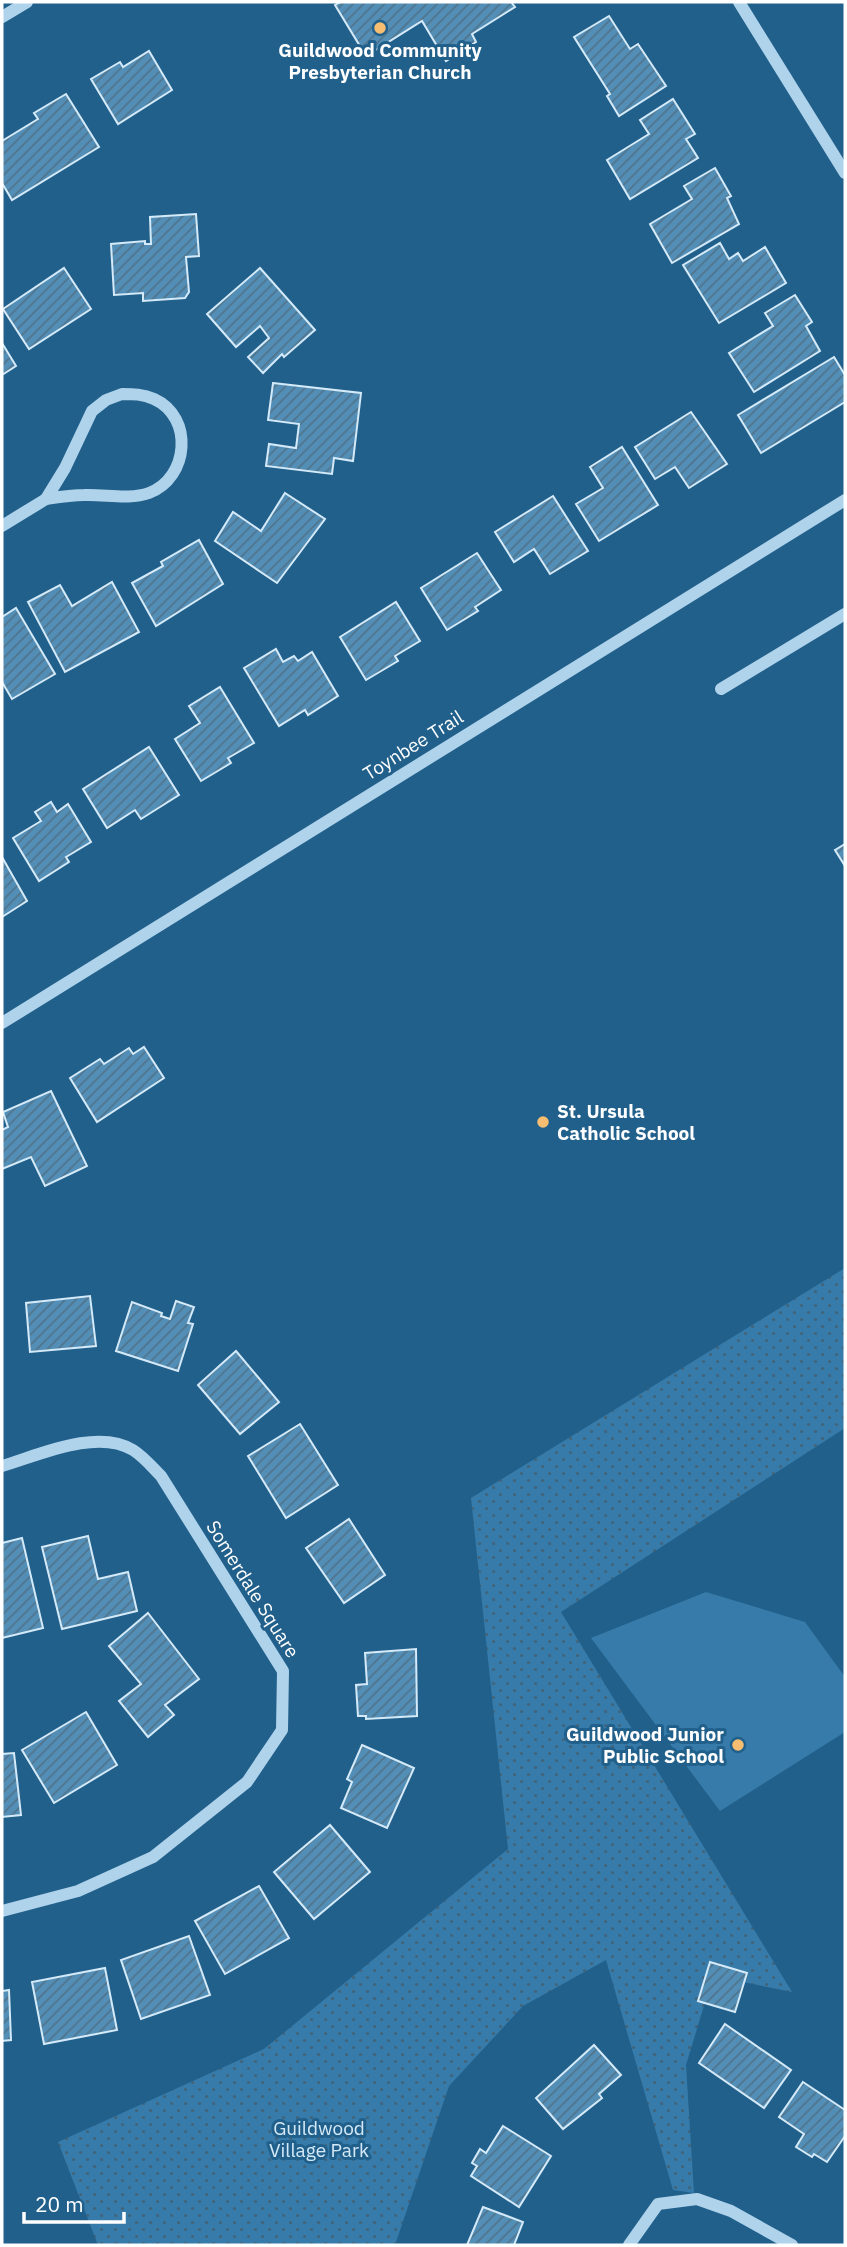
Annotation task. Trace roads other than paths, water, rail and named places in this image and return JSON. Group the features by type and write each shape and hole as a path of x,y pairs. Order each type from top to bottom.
{"street":[{"path":"2,18 27,2"},
{"path":"739,2 845,173"},
{"path":"2,526 46,499 85,495 133,496 149,493 163,484 174,472 181,457 183,442 178,424 169,410 156,400 139,394 122,394 106,400 92,411 65,468 46,499"},
{"name":"Toynbee Trail","path":"2,1023 845,500"},
{"path":"722,689 845,614"},
{"name":"Somerdale Square","path":"2,1466 97,1441 121,1444 146,1459 160,1476 283,1671 283,1683 282,1730 247,1782 153,1857 78,1891 2,1911"},
{"path":"629,2245 658,2204 697,2199 731,2211 792,2245"}],"place":[{"name":"Guildwood Community Presbyterian Church","path":"380,28"},
{"name":"St. Ursula Catholic School","path":"543,1122"},
{"name":"Guildwood Junior Public School","path":"738,1745"}],"park label":[{"name":"Guildwood Village Park","path":"319,2139"}]}
